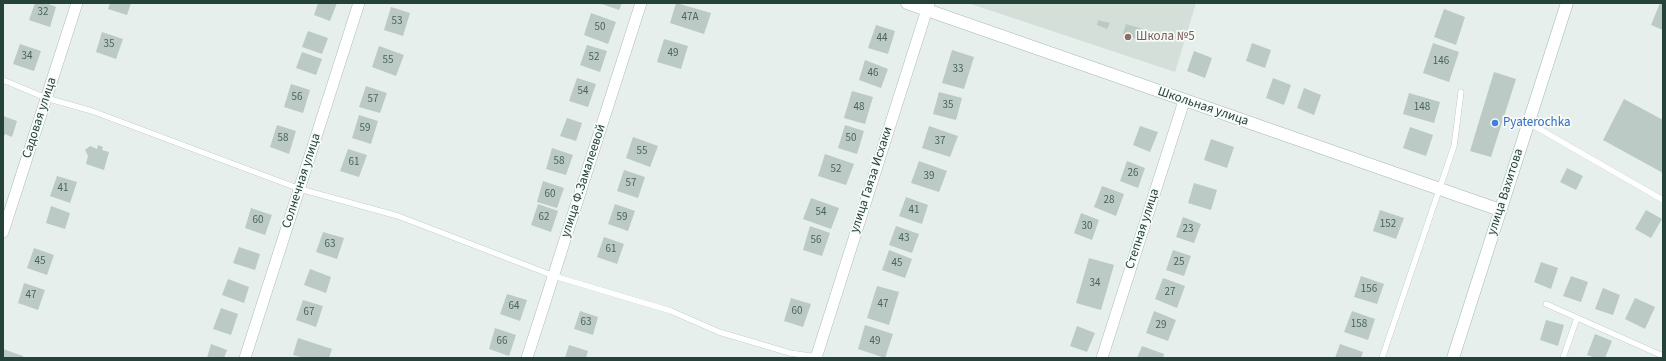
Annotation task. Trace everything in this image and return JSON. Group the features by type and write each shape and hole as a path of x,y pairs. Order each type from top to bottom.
{"street":[{"name":"Садовая улица","path":"3,232 77,3"},
{"name":"Солнечная улица","path":"245,358 360,3"},
{"name":"улица Ф.Замалеевой","path":"527,358 640,3"},
{"name":"Школьная улица","path":"907,3 928,6 1184,101 1500,210"},
{"name":"улица Вахитова","path":"1452,358 1567,3"},
{"name":"улица Гаяза Исхаки","path":"817,357 928,6"},
{"name":"Степная улица","path":"1102,358 1184,101"}],"lane":[{"path":"3,80 46,98 92,111 300,189 398,216 554,276 671,311 726,334 790,353 817,357"},
{"path":"1382,358 1454,146 1461,92"},
{"path":"1529,123 1663,200"},
{"path":"1546,304 1663,356"},
{"path":"1563,358 1577,318"}],"shaded area":[{"name":"Школа №5","path":"968,3 1196,3 1175,72"}],"building":[{"path":"35,3 46,3 56,7 50,27 29,20"},
{"path":"110,3 131,3 127,15 108,9"},
{"path":"318,3 337,3 330,21 314,15"},
{"path":"599,3 622,3 619,10"},
{"path":"676,3 711,13 704,34 670,23"},
{"path":"1660,3 1663,3 1663,30 1651,25"},
{"path":"391,7 410,13 403,36 384,30"},
{"path":"1444,9 1465,17 1456,45 1434,37"},
{"path":"591,13 616,22 608,44 584,35"},
{"path":"1098,20 1110,23 1107,29 1097,25"},
{"path":"1126,24 1143,29 1139,40 1123,34"},
{"path":"876,25 895,31 888,54 868,48"},
{"path":"308,31 328,38 322,54 302,47"},
{"path":"102,32 123,39 116,59 96,52"},
{"path":"664,39 688,46 681,69 657,62"},
{"path":"1252,43 1271,50 1265,68 1246,61"},
{"path":"1433,43 1459,52 1449,82 1423,73"},
{"path":"20,44 41,51 34,71 13,64"},
{"path":"587,45 607,51 600,72 580,65"},
{"path":"379,46 404,55 396,76 372,67"},
{"path":"952,50 974,57 964,89 942,83"},
{"path":"1194,51 1212,58 1205,78 1187,71"},
{"path":"302,52 322,59 316,75 296,68"},
{"path":"865,60 888,69 881,88 859,80"},
{"path":"1494,72 1516,79 1491,157 1470,151"},
{"path":"577,78 596,84 588,107 569,101"},
{"path":"1273,78 1291,85 1284,105 1266,98"},
{"path":"291,84 310,90 303,113 284,107"},
{"path":"366,86 387,93 380,113 359,107"},
{"path":"1304,88 1321,95 1314,115 1297,108"},
{"path":"852,91 873,97 865,124 844,118"},
{"path":"939,92 962,98 956,120 933,114"},
{"path":"1409,93 1440,102 1434,123 1403,114"},
{"path":"1624,99 1663,120 1663,173 1603,140"},
{"path":"359,115 378,121 371,144 352,138"},
{"path":"3,116 17,121 12,137 5,134 3,139"},
{"path":"567,118 582,123 576,141 560,136"},
{"path":"277,125 296,131 289,154 270,147"},
{"path":"845,125 864,131 857,154 838,148"},
{"path":"929,126 958,136 950,157 922,148"},
{"path":"1140,126 1158,132 1150,152 1133,145"},
{"path":"1410,127 1433,135 1426,156 1403,148"},
{"path":"633,137 658,146 650,167 626,158"},
{"path":"1211,139 1234,147 1227,168 1204,160"},
{"path":"98,145 103,147 102,150 109,152 104,170 86,164 88,156 85,150 90,146 97,149"},
{"path":"552,148 573,155 566,175 546,169"},
{"path":"348,149 367,155 359,177 340,171"},
{"path":"825,154 854,164 846,185 818,176"},
{"path":"919,161 947,171 939,192 911,183"},
{"path":"1127,161 1145,168 1138,188 1120,181"},
{"path":"1567,168 1583,176 1576,190 1560,182"},
{"path":"624,170 645,177 638,198 617,191"},
{"path":"57,176 77,182 70,203 50,196"},
{"path":"543,181 564,188 557,208 537,202"},
{"path":"1194,183 1217,190 1211,210 1188,203"},
{"path":"1102,186 1124,194 1116,216 1094,207"},
{"path":"906,197 928,205 922,224 899,216"},
{"path":"811,198 839,208 831,229 803,219"},
{"path":"538,204 558,211 551,232 531,225"},
{"path":"615,204 635,211 628,231 608,224"},
{"path":"51,206 70,213 65,229 46,223"},
{"path":"251,208 272,215 265,235 245,228"},
{"path":"1380,210 1404,218 1396,239 1373,231"},
{"path":"1646,210 1662,219 1651,238 1635,229"},
{"path":"1081,213 1099,220 1092,240 1074,233"},
{"path":"1183,217 1201,224 1194,243 1176,237"},
{"path":"810,226 830,233 822,256 803,250"},
{"path":"896,226 919,234 912,253 889,245"},
{"path":"323,232 344,238 337,259 316,252"},
{"path":"604,237 624,244 617,264 597,257"},
{"path":"239,247 260,254 255,270 233,263"},
{"path":"34,248 54,255 47,275 27,268"},
{"path":"889,250 912,259 905,278 882,270"},
{"path":"1173,250 1191,256 1184,276 1166,270"},
{"path":"1089,258 1114,265 1101,310 1076,303"},
{"path":"1541,262 1558,268 1551,289 1534,282"},
{"path":"310,269 331,277 326,293 304,285"},
{"path":"1361,276 1384,284 1377,304 1354,297"},
{"path":"1571,276 1588,282 1581,302 1563,296"},
{"path":"1163,278 1185,286 1177,308 1155,299"},
{"path":"228,279 249,287 244,303 222,295"},
{"path":"24,283 45,290 38,310 18,303"},
{"path":"877,286 899,292 889,325 867,318"},
{"path":"1603,288 1620,295 1613,315 1595,309"},
{"path":"507,294 527,300 520,321 500,314"},
{"path":"791,298 811,304 803,327 784,321"},
{"path":"1635,298 1655,307 1645,329 1625,319"},
{"path":"303,300 323,306 316,327 296,320"},
{"path":"221,308 238,314 231,335 213,329"},
{"path":"580,311 598,317 593,335 574,329"},
{"path":"1154,311 1176,320 1168,341 1146,333"},
{"path":"1352,311 1375,319 1368,340 1344,332"},
{"path":"1546,320 1564,325 1558,346 1540,340"},
{"path":"865,325 893,334 885,358 858,349"},
{"path":"1077,326 1095,333 1087,352 1070,346"},
{"path":"495,328 516,335 509,356 489,349"},
{"path":"1595,334 1612,341 1605,358 1596,358 1587,355"},
{"path":"298,338 332,349 329,358 304,358 293,355"},
{"path":"211,344 227,350 224,358 207,358"},
{"path":"1340,344 1363,352 1361,358 1335,358"},
{"path":"569,345 588,351 586,358 565,358"},
{"path":"1142,346 1164,354 1163,358 1137,358"},
{"path":"3,349 23,356 23,358 3,358"}],"place":[{"name":"Школа №5","path":"1128,37"},
{"name":"Pyaterochka","path":"1495,123"}]}
